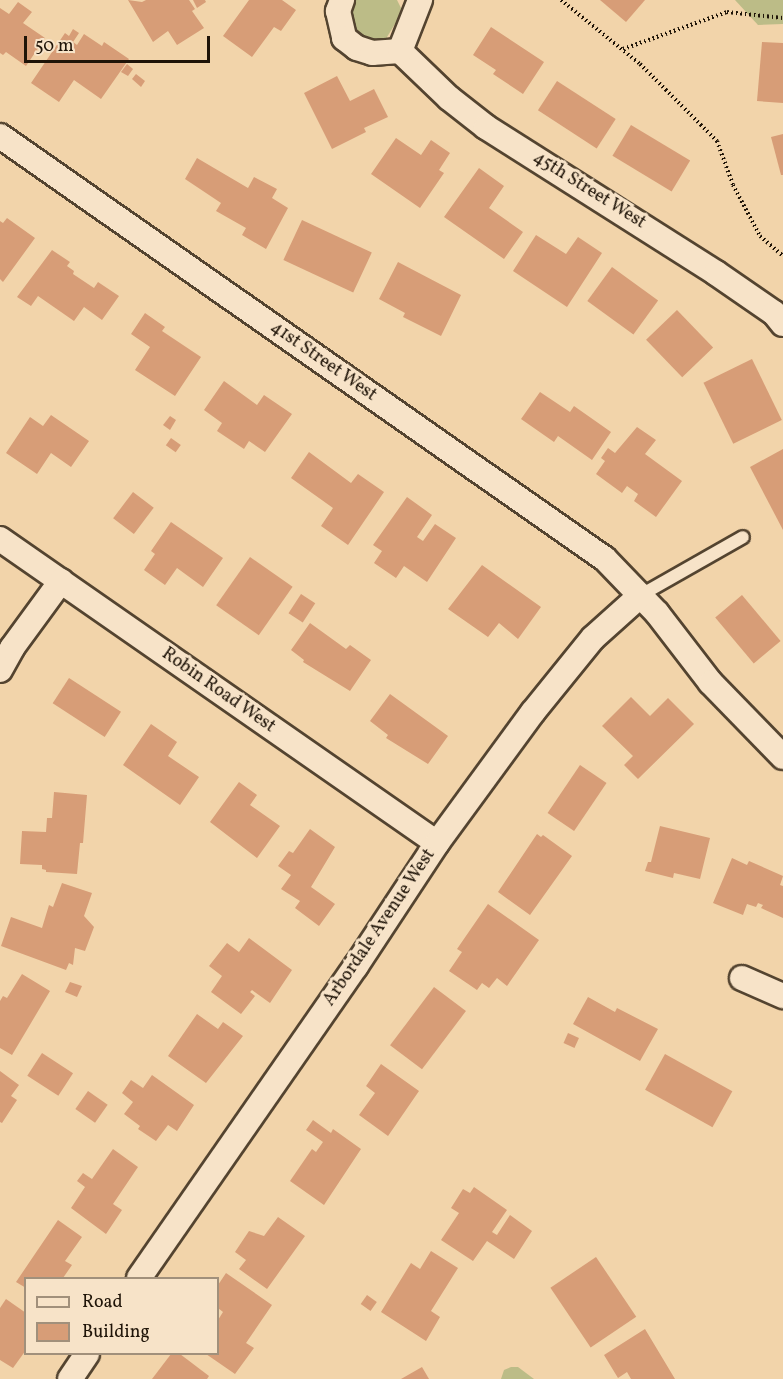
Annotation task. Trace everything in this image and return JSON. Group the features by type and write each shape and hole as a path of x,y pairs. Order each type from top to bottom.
{"street":[{"path":"342,0 338,11 344,38 357,48 372,53 400,51 420,0"},
{"name":"45th Street West","path":"400,51 449,98 486,127 716,273 774,314 783,324"},
{"name":"41st Street West","path":"0,135 605,559 641,595 711,683 783,757"},
{"name":"Robin Road West","path":"0,539 437,843"},
{"path":"0,670 12,648 61,581"},
{"name":"Arbordale Avenue West","path":"140,1277 356,966 437,843 533,712 593,638 641,595"},
{"path":"742,978 783,996"},
{"path":"69,1379 86,1355"}],"lane":[{"path":"641,595 743,537"}],"path":[{"path":"561,0 623,49 717,141 733,185 760,236 783,256"},
{"path":"623,49 727,12 783,18"}],"green space":[{"path":"353,0 397,0 401,8 398,19 384,42 375,44 358,35 352,26"},
{"path":"735,0 783,0 783,24 758,25"},
{"path":"518,1367 534,1379 501,1379 504,1370"}],"building":[{"path":"128,0 142,2 146,0 189,0 195,9 192,11 204,28 177,45 168,31 153,42"},
{"path":"193,0 205,0 206,2 197,8"},
{"path":"249,0 282,0 296,10 281,31 274,27 252,57 223,36"},
{"path":"600,0 645,0 626,22"},
{"path":"18,2 32,12 23,23 45,38 26,66 6,52 3,55 0,53 0,8 9,14"},
{"path":"491,27 544,62 523,94 493,74 496,70 473,55"},
{"path":"73,29 79,33 73,42 77,45 84,34 102,46 104,42 129,59 101,99 74,80 59,102 31,83 65,33 69,36"},
{"path":"762,42 783,43 783,103 757,101"},
{"path":"127,64 133,69 128,76 121,72"},
{"path":"136,74 145,81 141,87 132,79"},
{"path":"337,76 350,101 374,89 388,117 364,128 366,132 332,149 304,93"},
{"path":"557,81 616,119 597,148 538,110"},
{"path":"631,125 690,161 672,191 612,156"},
{"path":"783,134 783,175 781,175 771,137"},
{"path":"396,138 421,155 431,140 450,153 439,170 444,173 420,208 371,174"},
{"path":"197,158 248,188 254,177 277,189 272,198 288,208 266,249 242,235 246,228 216,211 221,203 185,179"},
{"path":"479,168 504,186 489,208 523,232 504,259 444,217"},
{"path":"7,218 35,238 3,282 0,279 0,221 3,223"},
{"path":"302,220 372,253 353,292 283,260"},
{"path":"536,235 566,254 578,237 602,253 567,307 513,271"},
{"path":"52,250 70,262 67,266 74,271 73,274 94,288 98,282 119,296 102,320 84,307 74,321 38,296 31,306 17,297"},
{"path":"398,262 461,295 441,336 403,317 405,313 379,299"},
{"path":"612,267 658,301 633,334 587,301"},
{"path":"677,310 713,347 682,377 646,340"},
{"path":"145,313 165,327 162,331 201,357 175,396 135,370 150,347 131,334"},
{"path":"752,359 782,420 733,444 703,383"},
{"path":"224,381 257,405 264,395 292,414 265,452 249,441 244,449 217,431 222,423 204,410"},
{"path":"540,392 570,412 574,406 611,432 592,460 558,436 554,442 521,419"},
{"path":"51,415 89,441 71,467 51,453 37,474 6,453 30,417 43,426"},
{"path":"170,416 176,420 170,430 163,425"},
{"path":"637,427 656,440 645,454 682,481 656,517 634,501 638,494 627,486 622,493 596,474 605,461 601,458 608,448 615,453"},
{"path":"171,438 181,445 176,452 166,445"},
{"path":"783,449 783,530 750,467"},
{"path":"309,452 351,483 358,474 384,492 348,545 321,526 333,508 291,478"},
{"path":"133,492 154,508 134,534 113,518"},
{"path":"407,497 432,515 417,537 423,541 435,524 456,538 427,582 404,566 396,578 374,563 382,551 373,545"},
{"path":"171,522 223,558 203,587 177,568 165,585 144,570 155,554 151,551"},
{"path":"250,557 293,587 259,635 216,605"},
{"path":"482,565 541,607 518,639 499,623 488,637 448,609"},
{"path":"301,594 315,603 303,623 288,613"},
{"path":"742,595 781,641 754,663 715,617"},
{"path":"310,623 346,649 350,645 371,660 350,691 303,662 304,660 291,650"},
{"path":"69,678 121,712 105,737 53,703"},
{"path":"390,694 448,736 428,764 386,738 388,735 370,721"},
{"path":"631,697 650,716 668,698 694,724 638,779 624,765 633,756 602,726"},
{"path":"151,724 177,742 168,756 199,777 180,805 123,765"},
{"path":"580,765 607,783 574,831 548,813"},
{"path":"239,782 257,795 250,805 280,826 257,858 210,822"},
{"path":"54,792 87,795 83,843 80,843 77,874 46,872 42,869 42,865 20,864 22,831 46,832 47,818 52,818"},
{"path":"660,826 710,838 700,879 674,873 673,878 645,871 648,862 651,862"},
{"path":"310,829 335,847 311,887 335,904 319,926 295,908 300,901 281,889 291,875 278,866 289,851 293,853"},
{"path":"537,834 541,837 543,835 572,856 530,915 498,892"},
{"path":"732,858 747,865 749,861 783,876 780,885 783,886 783,918 761,908 763,905 758,903 756,907 747,904 743,915 713,903"},
{"path":"62,883 92,893 84,916 94,927 85,951 75,948 73,965 69,963 66,970 1,946 11,917 42,928 49,905 53,907"},
{"path":"488,904 539,940 507,986 497,978 489,988 482,983 477,990 449,971 462,952 457,949"},
{"path":"249,938 292,970 270,1003 252,990 250,992 255,996 241,1014 211,992 222,976 209,966 227,943 239,952"},
{"path":"22,974 50,991 12,1055 0,1048 0,1001 3,996 7,998"},
{"path":"70,982 82,986 77,997 65,992"},
{"path":"434,987 466,1011 422,1069 390,1045"},
{"path":"588,997 615,1012 617,1008 658,1029 640,1061 573,1024"},
{"path":"197,1014 218,1029 223,1022 243,1036 206,1083 168,1056"},
{"path":"568,1033 579,1038 574,1048 564,1043"},
{"path":"42,1053 73,1073 58,1096 27,1076"},
{"path":"665,1054 732,1091 712,1127 645,1090"},
{"path":"381,1064 419,1091 388,1136 359,1115 375,1093 366,1086"},
{"path":"0,1071 19,1085 11,1096 17,1100 2,1123 0,1122"},
{"path":"152,1075 194,1105 177,1131 168,1125 156,1141 138,1129 140,1126 124,1114 133,1102 122,1093 131,1080 143,1088"},
{"path":"88,1091 108,1105 95,1123 75,1109"},
{"path":"313,1120 331,1133 333,1129 361,1149 324,1205 290,1181 312,1149 316,1152 323,1142 306,1130"},
{"path":"113,1149 138,1167 113,1204 122,1210 106,1234 71,1208 85,1187 77,1181 83,1173 92,1179"},
{"path":"474,1187 507,1210 492,1232 497,1235 510,1215 532,1231 514,1259 487,1241 473,1261 441,1240 459,1213 451,1208 463,1189 470,1193"},
{"path":"278,1217 305,1236 267,1289 239,1269 246,1260 235,1252 249,1231 264,1236"},
{"path":"58,1220 82,1237 65,1261 72,1265 64,1277 24,1277 24,1287 16,1282"},
{"path":"431,1251 458,1268 431,1311 440,1317 426,1341 381,1312 411,1263 420,1269"},
{"path":"596,1257 636,1317 591,1347 550,1288"},
{"path":"226,1273 272,1305 246,1343 254,1348 235,1374 207,1355 219,1355 219,1318 223,1312 219,1309 219,1284"},
{"path":"367,1295 377,1302 371,1311 361,1304"},
{"path":"6,1299 24,1312 24,1353 13,1368 0,1360 0,1308"},
{"path":"645,1329 675,1379 631,1379 627,1372 618,1378 604,1355"},
{"path":"170,1355 181,1355 209,1376 207,1379 152,1379"},
{"path":"422,1367 429,1379 401,1379"}]}
